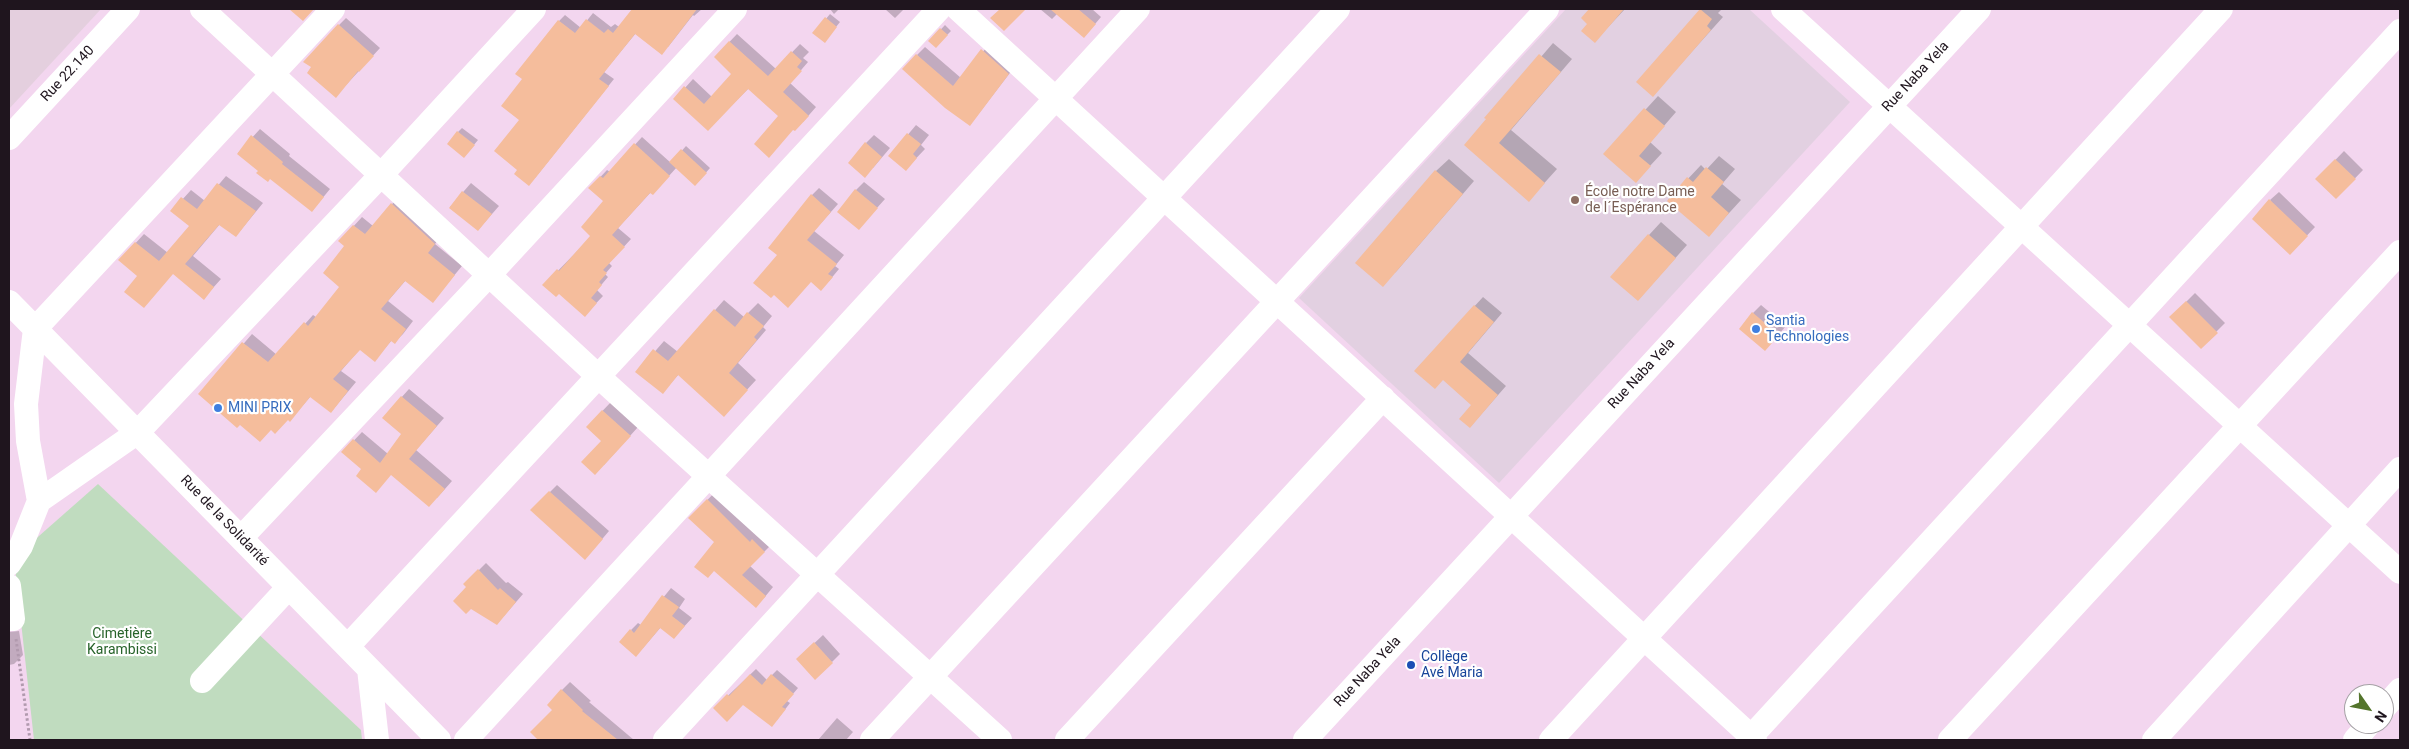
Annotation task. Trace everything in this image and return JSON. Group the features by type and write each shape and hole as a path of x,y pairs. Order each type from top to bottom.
{"street":[{"name":"Rue 22.140","path":"9,138 128,9"},
{"path":"202,9 599,376 1000,740"},
{"path":"9,564 21,546 39,501 28,441 26,404 35,329 333,9"},
{"path":"39,501 138,432 382,174 534,9"},
{"path":"241,538 736,9"},
{"path":"348,646 939,9"},
{"path":"958,9 1512,516 1751,739 2400,31"},
{"path":"466,740 1138,9"},
{"path":"665,740 1338,9"},
{"path":"872,740 1547,9"},
{"path":"1783,9 2400,572"},
{"name":"Rue Naba Yela","path":"1305,740 1979,9"},
{"path":"1551,740 2221,9"},
{"path":"1950,740 2400,252"},
{"name":"Rue de la Solidarité","path":"9,302 439,740"},
{"path":"1067,740 1383,398"},
{"path":"2154,740 2400,470"},
{"path":"9,586 11,619"},
{"path":"202,681 289,586"},
{"path":"369,669 377,740"}],"path":[{"path":"11,619 30,740"}],"shaded area":[{"path":"9,9 101,9 9,109"},
{"name":"École notre Dame de l´Espérance","path":"1566,9 1749,9 1850,102 1499,483 1299,298"}],"green space":[{"name":"Cimetière Karambissi","path":"98,484 361,730 362,740 34,740 14,558"}],"building":[{"path":"289,9 314,9 303,21"},
{"path":"632,9 697,9 662,55 635,34 599,79 609,86 529,186 514,174 517,170 494,151 519,120 501,106 522,79 515,74 558,20 575,33 586,19 604,33 608,29 613,33"},
{"path":"1000,9 1026,9 1004,31 990,18"},
{"path":"1050,9 1078,9 1096,24 1084,38"},
{"path":"1589,9 1624,9 1595,43 1581,31 1587,24 1581,18"},
{"path":"1700,9 1712,19 1707,26 1711,30 1653,97 1636,82"},
{"path":"825,17 837,27 825,43 812,33"},
{"path":"338,24 374,56 358,71 336,98 307,73 311,67 303,62"},
{"path":"940,28 948,35 936,48 928,41"},
{"path":"729,41 768,76 791,51 802,61 797,67 802,71 783,92 809,116 795,131 793,130 769,158 754,144 778,116 748,89 708,131 673,99 684,86 704,104 731,74 714,57"},
{"path":"981,49 1009,74 970,126 945,108 902,69 916,54 953,86"},
{"path":"1539,54 1561,72 1499,143 1545,183 1529,202 1464,145 1486,119 1484,118"},
{"path":"1644,108 1665,126 1639,156 1651,166 1636,183 1603,154"},
{"path":"457,131 475,145 464,158 447,144"},
{"path":"907,133 921,144 913,154 917,158 906,171 888,156"},
{"path":"251,135 283,162 282,164 324,197 312,212 270,179 268,182 256,173 258,171 237,154"},
{"path":"865,142 882,157 865,178 848,163"},
{"path":"634,143 670,176 653,195 650,193 612,235 625,247 603,270 607,273 599,282 602,285 591,298 597,303 585,317 559,294 556,297 542,285 557,269 559,271 590,236 581,227 603,201 588,188 600,176 603,178"},
{"path":"681,149 707,173 695,186 669,162"},
{"path":"2335,159 2356,179 2336,199 2315,179"},
{"path":"1706,167 1724,182 1711,197 1729,213 1709,237 1667,201 1687,177 1693,182"},
{"path":"1435,170 1463,194 1383,287 1355,263"},
{"path":"217,183 256,211 236,237 219,225 185,264 214,287 204,300 173,274 144,308 124,292 137,276 118,260 135,242 159,261 189,226 170,211 181,197 197,209"},
{"path":"855,189 878,208 859,230 837,212"},
{"path":"462,191 492,214 478,231 449,208"},
{"path":"811,194 831,212 807,240 837,264 828,274 833,277 821,291 811,282 788,308 774,295 771,298 753,283 777,255 768,248"},
{"path":"2269,199 2308,236 2290,255 2252,219"},
{"path":"391,203 435,244 428,253 455,275 433,303 405,281 381,309 406,329 395,344 391,341 375,362 360,350 333,379 348,391 331,413 310,397 290,422 288,420 275,434 271,430 260,442 240,425 237,428 198,394 242,342 268,362 304,322 308,326 339,287 323,273 344,246 338,241 353,225 365,234"},
{"path":"1648,234 1676,258 1638,301 1610,277"},
{"path":"2186,301 2218,333 2201,349 2169,317"},
{"path":"1474,305 1494,322 1460,362 1498,395 1470,428 1459,419 1471,405 1443,380 1435,389 1414,371"},
{"path":"714,309 735,327 747,312 764,326 754,337 757,340 729,373 748,390 724,417 678,375 663,394 635,372 653,349 668,361"},
{"path":"1752,312 1779,335 1765,351 1739,329"},
{"path":"401,396 437,426 409,459 445,489 429,507 391,475 376,493 356,476 361,469 341,452 353,439 380,463 401,434 382,418"},
{"path":"602,410 631,436 595,475 581,462 601,441 586,427"},
{"path":"549,491 603,539 585,560 530,510"},
{"path":"707,499 750,542 752,539 765,552 742,575 766,596 756,608 714,571 708,578 694,567 714,542 688,518"},
{"path":"478,569 498,590 500,588 516,602 497,625 471,609 466,614 453,601 466,587 463,584"},
{"path":"662,595 679,607 672,616 685,626 674,639 660,628 636,657 619,642 630,629 634,633"},
{"path":"814,642 833,663 815,680 796,659"},
{"path":"750,674 762,685 771,674 794,694 782,707 786,709 772,727 743,705 727,722 713,708 727,694 729,696"},
{"path":"561,689 582,711 618,740 538,740 530,732 552,710 547,705"}],"place":[{"name":"École notre Dame de l´Espérance","path":"1575,200"},
{"name":"Santia Technologies","path":"1756,329"},
{"name":"MINI PRIX","path":"218,408"},
{"name":"Collège Avé Maria","path":"1411,665"}]}
